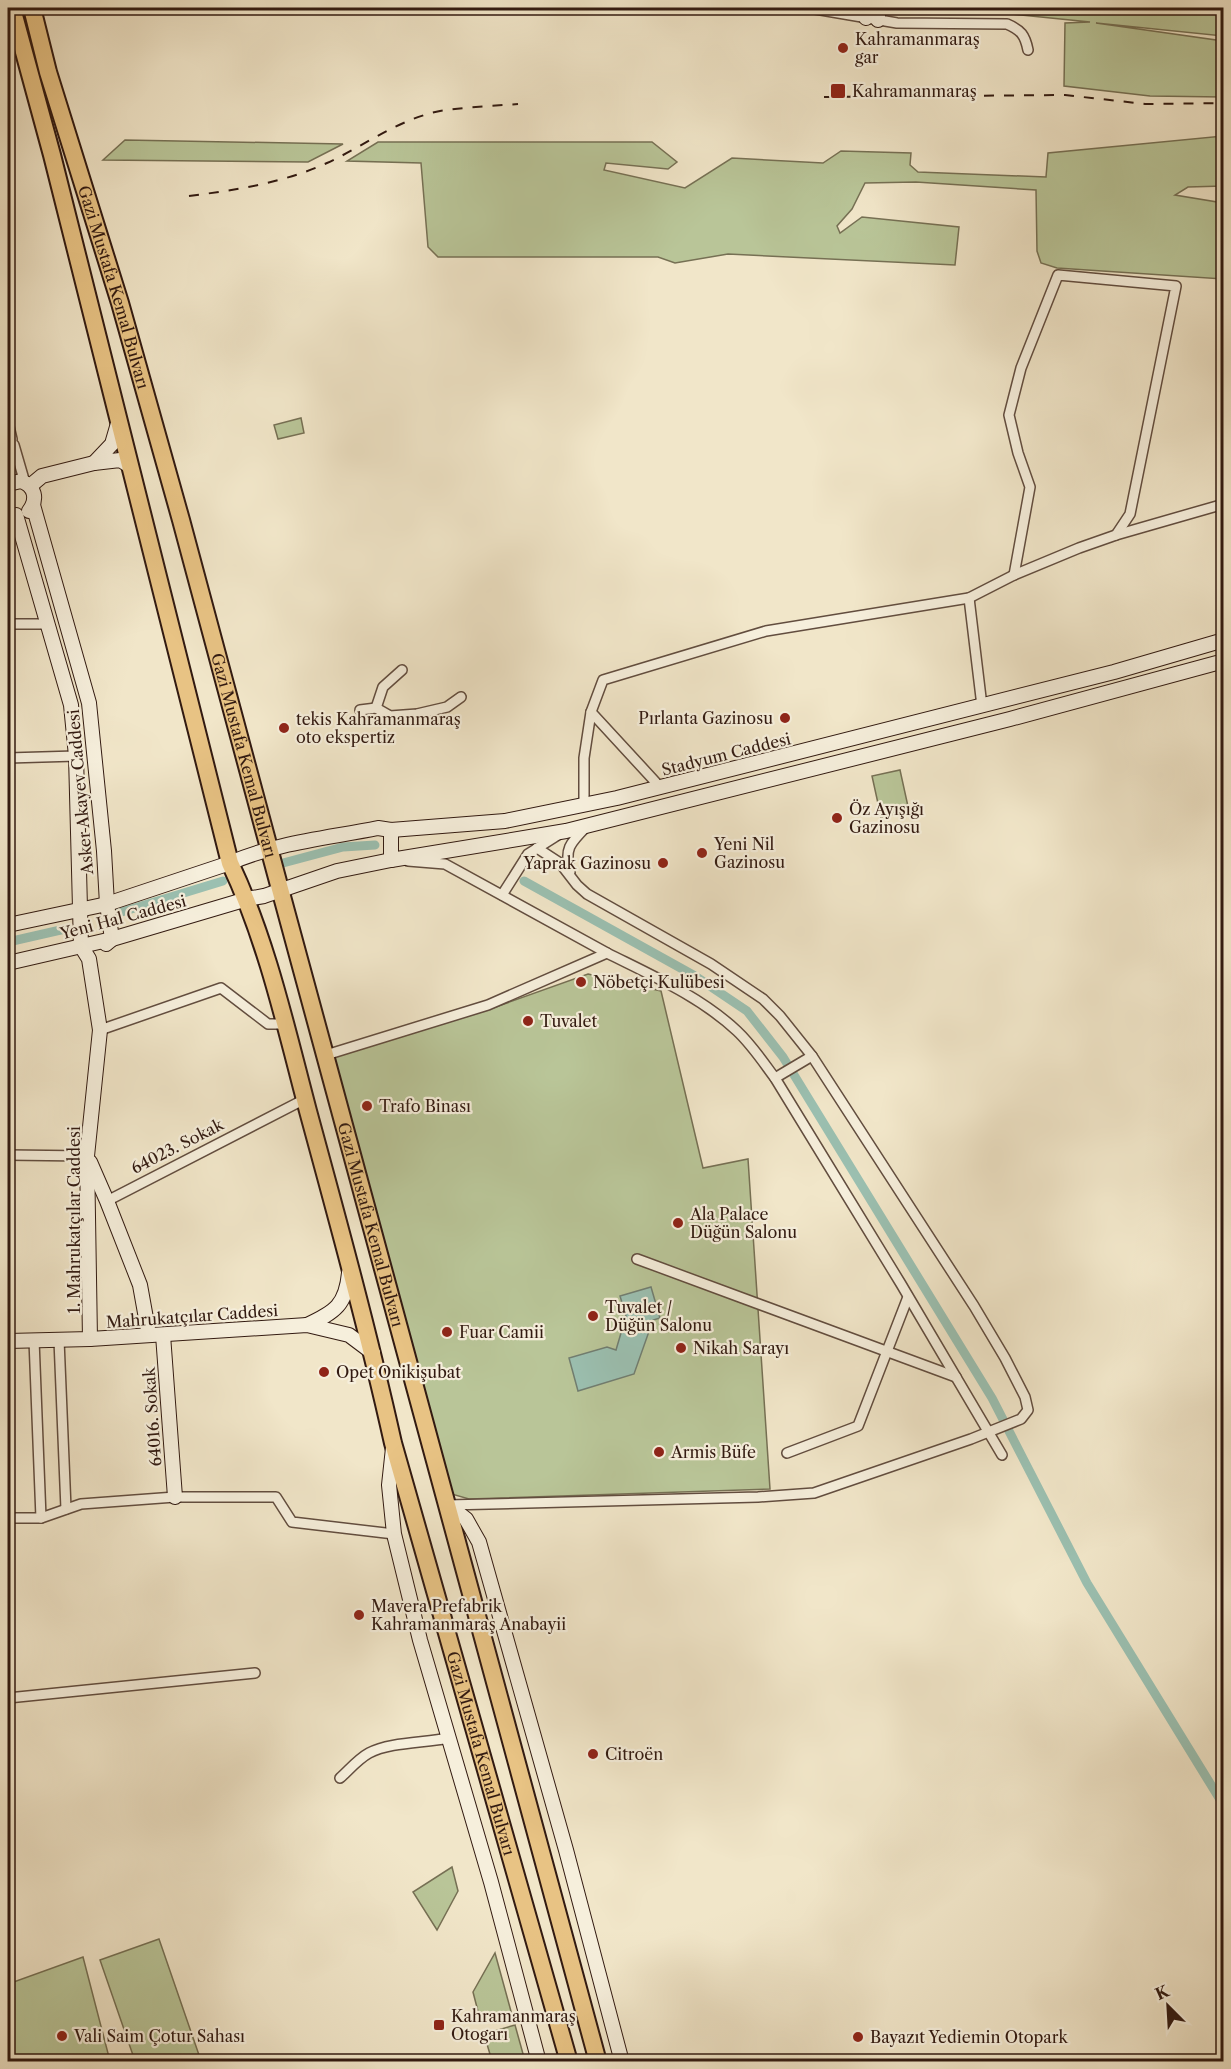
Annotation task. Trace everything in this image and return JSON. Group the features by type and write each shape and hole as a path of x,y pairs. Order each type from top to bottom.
{"highway":[{"name":"Gazi Mustafa Kemal Bulvarı","path":"12,8 52,155 230,863 247,899 286,1024 373,1353 393,1443 569,2061"},
{"name":"Gazi Mustafa Kemal Bulvarı","path":"32,8 48,72 120,303 181,520 279,890 326,1055 598,2061"},
{"path":"8,15 18,34"}],"street":[{"path":"809,8 872,13 897,23 1007,24 1020,30 1026,39 1028,50"},
{"path":"1014,575 1030,487 1018,453 1009,415 1021,368 1058,275 1176,286 1130,514 1116,535"},
{"path":"94,463 112,444 118,420"},
{"path":"8,422 28,484"},
{"path":"8,477 12,439"},
{"path":"8,484 16,481 28,484 42,476 94,463 120,460 130,466"},
{"name":"Asker Akayev Caddesi","path":"28,484 34,495 33,505 89,703 104,851 106,904 112,939"},
{"path":"584,806 584,758 591,712 603,680 766,631 969,598 1014,575 1116,535 1224,504"},
{"name":"Asker Akayev Caddesi","path":"33,505 24,514 12,514 71,705 76,756 81,946"},
{"path":"969,598 982,706"},
{"path":"8,624 46,624"},
{"name":"Stadyum Caddesi","path":"230,863 248,855 378,828 391,830 505,821 584,806 1114,672 1224,640"},
{"path":"247,899 264,896 337,871 566,831 1010,719 1224,661"},
{"path":"376,708 383,687 402,670"},
{"path":"360,711 376,708 390,716 417,714 447,707 461,697"},
{"path":"591,712 661,788"},
{"path":"8,758 76,756"},
{"path":"571,878 567,852 572,841 589,825"},
{"path":"391,830 391,860"},
{"path":"502,896 528,854 566,831"},
{"path":"448,1505 758,1497 814,1493 1021,1419 1028,1410 1025,1396 974,1306 812,1056 780,1016 749,989 711,964 587,894 560,863 537,848"},
{"path":"391,860 445,864 706,1006 737,1031 759,1055 775,1078 957,1377 993,1429 1002,1455"},
{"name":"Yeni Hal Caddesi","path":"8,925 106,904 230,863"},
{"name":"Yeni Hal Caddesi","path":"8,963 112,939 247,899"},
{"path":"89,959 112,939"},
{"name":"1. Mahrukatçılar Caddesi","path":"81,946 89,959 100,1030 87,1156 90,1339"},
{"path":"326,1055 488,1005 607,953"},
{"path":"100,1030 221,988 268,1024 286,1024"},
{"path":"775,1078 812,1056"},
{"name":"64023. Sokak","path":"107,1201 305,1099"},
{"path":"8,1155 87,1156 107,1201"},
{"name":"64016. Sokak","path":"107,1201 140,1285 156,1335 175,1497"},
{"path":"638,1259 957,1377"},
{"name":"Mahrukatçılar Caddesi","path":"8,1341 90,1339 307,1324 329,1315 342,1302 347,1291 350,1267"},
{"path":"787,1453 858,1426 908,1297"},
{"name":"Mahrukatçılar Caddesi","path":"307,1324 349,1335 373,1353"},
{"path":"34,1340 41,1518"},
{"path":"59,1340 66,1509"},
{"name":"Gazi Mustafa Kemal Bulvarı","path":"393,1443 389,1485 394,1534 420,1640 491,1882 539,2061"},
{"path":"8,1518 41,1518 81,1504 175,1497 276,1497 292,1522 394,1534"},
{"path":"448,1505 466,1519 479,1542 622,2061"},
{"path":"8,1698 255,1673"},
{"path":"340,1778 366,1754 386,1746 449,1738"}],"shaded area":[{"path":"953,8 1223,8 1223,36 1096,23 1223,41 1223,97 1150,96 1064,86 1065,23 1090,22"},
{"path":"1223,136 1223,186 1188,187 1175,195 1223,203 1223,279 1057,268 1041,263 1037,251 1036,190 916,182 865,183 852,209 837,226 840,233 862,217 959,227 955,265 728,254 675,263 658,257 438,257 428,247 421,163 347,161 378,142 652,142 677,162 668,169 606,163 604,170 685,188 732,158 823,163 841,151 911,153 910,165 918,172 1046,177 1048,153"},
{"path":"125,140 343,144 308,162 103,160"},
{"path":"301,418 304,433 278,439 274,425"},
{"path":"900,770 909,811 881,817 872,776"},
{"path":"588,974 661,991 703,1168 748,1159 770,1489 469,1499 448,1493 326,1055 490,1009"},
{"path":"651,1287 660,1318 653,1320 634,1374 578,1391 569,1358 607,1347 616,1350 626,1316 620,1296"},
{"path":"452,1867 458,1891 437,1930 413,1892"},
{"path":"159,1939 199,2055 182,2061 135,2061 100,1960"},
{"path":"495,1953 512,2015 481,2023 473,1992"},
{"path":"83,1957 110,2061 8,2061 8,1984"},
{"path":"515,2025 525,2061 492,2061 484,2034"}],"waterway":[{"path":"283,863 343,847 375,845"},
{"path":"115,914 223,881"},
{"path":"524,881 695,976 747,1011 783,1057 992,1398 1087,1583 1224,1806"},
{"path":"8,942 65,929"}],"railway":[{"path":"824,97 1065,95 1145,104 1224,103"},
{"path":"189,196 242,188 293,176 327,163 396,126 425,115 459,108 518,104"}],"place":[{"name":"Kahramanmaraş gar","path":"843,48"},
{"name":"Kahramanmaraş","path":"838,91"},
{"name":"Pırlanta Gazinosu","path":"785,718"},
{"name":"tekis Kahramanmaraş oto ekspertiz","path":"284,728"},
{"name":"Öz Ayışığı Gazinosu","path":"837,818"},
{"name":"Yeni Nil Gazinosu","path":"702,853"},
{"name":"Yaprak Gazinosu","path":"663,863"},
{"name":"Nöbetçi Kulübesi","path":"581,982"},
{"name":"Tuvalet","path":"528,1021"},
{"name":"Trafo Binası","path":"367,1106"},
{"name":"Ala Palace Düğün Salonu","path":"678,1223"},
{"name":"Tuvalet / Düğün Salonu","path":"593,1316"},
{"name":"Fuar Camii","path":"447,1332"},
{"name":"Nikah Sarayı","path":"681,1348"},
{"name":"Opet Onikişubat","path":"324,1372"},
{"name":"Armis Büfe","path":"659,1452"},
{"name":"Mavera Prefabrik Kahramanmaraş Anabayii","path":"359,1615"},
{"name":"Citroën","path":"593,1754"},
{"name":"Kahramanmaraş Otogarı","path":"439,2025"},
{"name":"Vali Saim Çotur Sahası","path":"62,2036"},
{"name":"Bayazıt Yediemin Otopark","path":"858,2037"}]}
